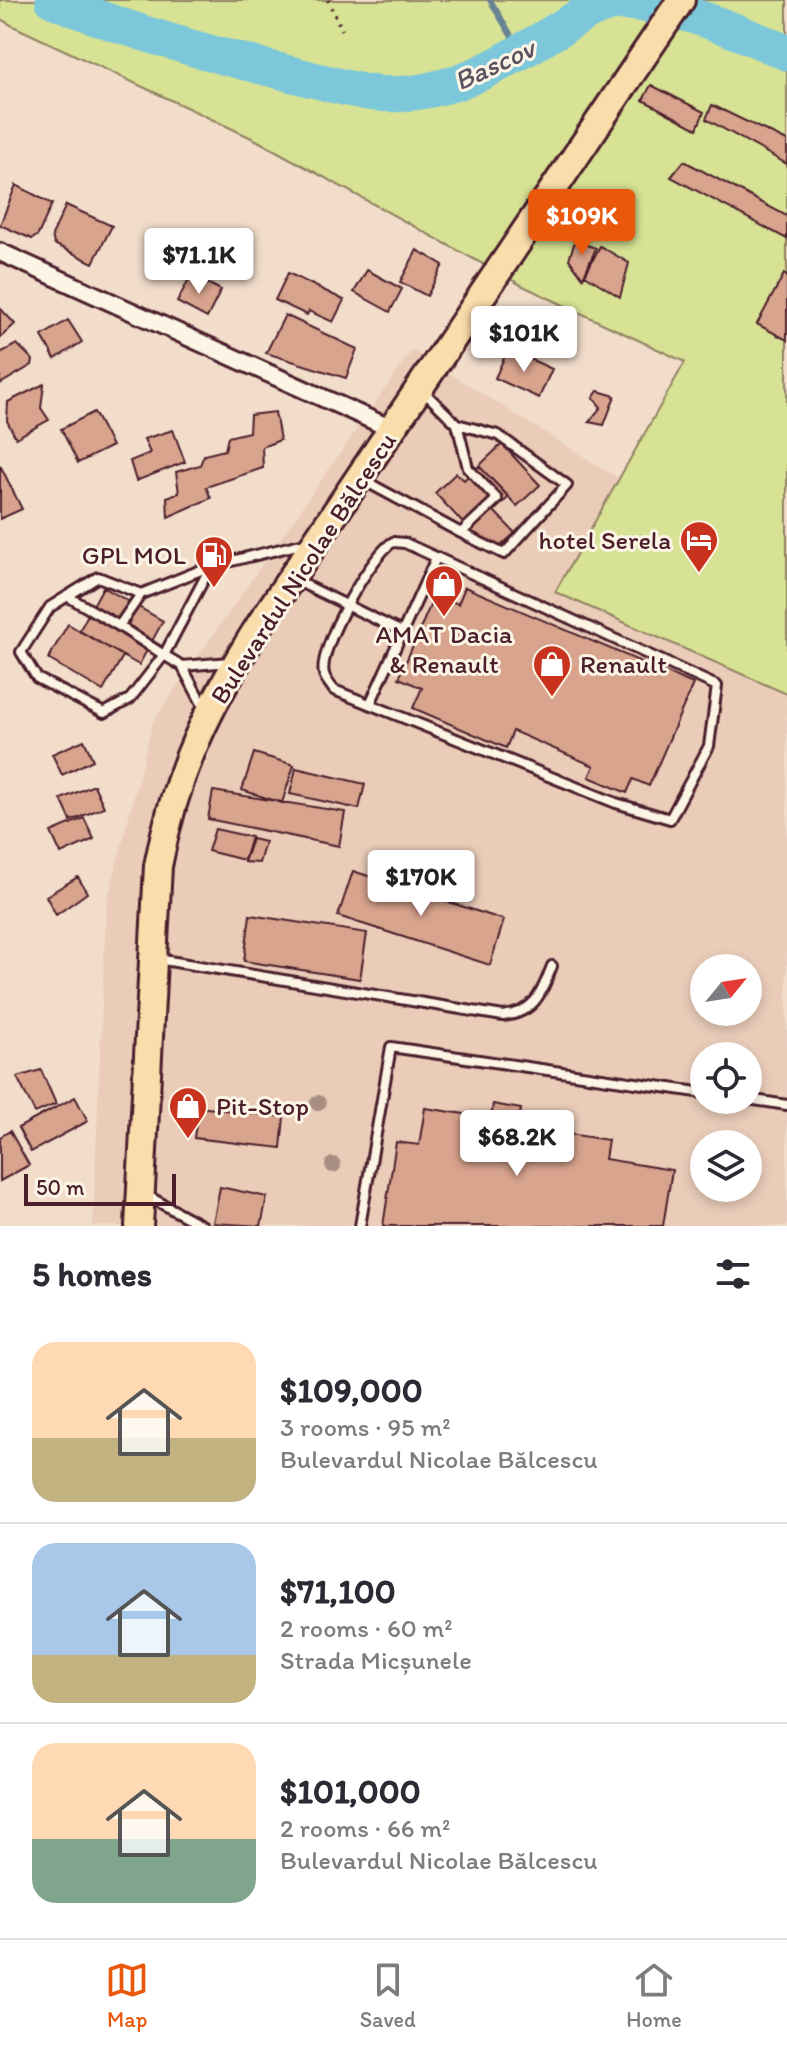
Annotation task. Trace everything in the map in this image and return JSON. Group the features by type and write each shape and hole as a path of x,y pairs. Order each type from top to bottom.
{"main road":[{"name":"Bulevardul Nicolae Bălcescu","path":"139,1226 158,866 168,812 183,766 236,662 681,0"}],"street":[{"path":"0,252 394,430"}],"lane":[{"path":"359,478 504,554 567,485 498,435 457,424 420,388"},
{"path":"457,424 468,468 497,499 461,533"},
{"path":"119,626 141,594 211,566 317,540"},
{"path":"393,542 436,558 717,686 709,746 670,819 616,803 334,690 324,675 324,657 347,606 380,550 393,542"},
{"path":"370,704 436,558"},
{"path":"141,594 98,577 50,607 21,652 37,678 104,713 130,699 164,655 211,566"},
{"path":"291,578 402,632"},
{"path":"67,596 182,666 207,714"},
{"path":"182,666 236,662"},
{"path":"153,958 503,1016 522,1012 535,1003 552,966"},
{"path":"360,1226 391,1047 690,1091"},
{"path":"762,1101 787,1105"},
{"path":"140,1192 203,1226"}],"path":[{"path":"328,0 342,30"}],"shaded area":[{"path":"412,350 618,478 555,592 787,694 787,1226 93,1226 106,907 153,721"}],"green space":[{"path":"0,0 787,0 787,694 555,592 685,362 523,286 256,140 13,26 0,19"}],"building":[{"path":"651,85 704,112 697,129 643,100"},
{"path":"712,105 787,141 787,164 706,119"},
{"path":"684,161 787,216 787,239 671,177"},
{"path":"16,185 52,204 38,235 32,239 0,225"},
{"path":"66,205 112,226 93,263 54,244 52,235"},
{"path":"575,241 596,248 583,278 569,259"},
{"path":"600,246 629,263 620,297 585,275"},
{"path":"417,250 443,265 427,296 400,282"},
{"path":"367,270 402,289 390,312 354,292"},
{"path":"288,273 344,300 333,322 309,311 307,315 275,300"},
{"path":"784,274 787,276 787,340 757,324"},
{"path":"191,275 221,290 207,318 177,302"},
{"path":"0,308 15,324 0,338"},
{"path":"285,315 357,349 346,378 266,353"},
{"path":"68,320 82,342 55,359 42,336"},
{"path":"17,344 33,360 32,365 0,384 0,353"},
{"path":"508,349 552,369 539,398 495,378"},
{"path":"44,384 41,408 49,420 16,438 7,421 8,402"},
{"path":"598,391 615,396 604,425 589,422 601,407 593,398"},
{"path":"94,412 112,446 78,463 61,429"},
{"path":"275,412 280,440 262,447 263,468 206,487 211,498 168,517 167,497 179,493 176,472 200,465 204,455 225,450 228,437 249,432 250,415"},
{"path":"173,430 185,462 136,481 130,461 150,453 144,439"},
{"path":"502,444 540,485 517,506 479,466"},
{"path":"0,465 22,509 0,519"},
{"path":"479,466 509,497 494,511 515,533 492,554 435,493 456,473 464,480"},
{"path":"103,587 163,621 139,665 79,631"},
{"name":"Renault","path":"465,587 693,684 649,786 633,779 627,793 589,777 594,766 513,731 506,748 413,708 422,688 399,678 435,594 458,604"},
{"path":"68,624 123,656 103,691 48,659"},
{"path":"84,740 93,760 62,775 52,754"},
{"path":"254,753 294,765 282,803 242,790"},
{"path":"296,768 365,784 359,809 290,794"},
{"path":"94,785 104,807 71,821 61,799"},
{"path":"213,791 345,812 339,846 208,819"},
{"path":"84,818 94,839 61,854 51,832"},
{"path":"215,829 251,837 244,860 208,851"},
{"path":"252,839 265,842 259,863 244,862"},
{"path":"353,871 504,920 490,965 338,916"},
{"path":"78,877 87,893 56,915 46,896"},
{"path":"250,915 367,933 360,979 244,961"},
{"path":"41,1070 56,1104 35,1113 17,1077"},
{"path":"75,1097 88,1121 31,1152 18,1128"},
{"path":"493,1104 521,1109 518,1126 608,1140 605,1159 672,1170 663,1226 383,1226 396,1142 419,1145 425,1108 491,1118"},
{"path":"198,1107 284,1117 281,1148 194,1138"},
{"path":"10,1131 29,1165 0,1181 0,1137"},
{"path":"220,1187 267,1197 261,1226 213,1223"}],"waterway":[{"name":"Bascov","path":"53,0 145,34 208,52 350,89 386,94 420,92 461,81 499,64 591,11 614,3 634,3 679,12 787,53"},
{"path":"490,0 521,52"}],"place":[{"name":"hotel Serela","path":"699,574"},
{"name":"GPL MOL","path":"214,589"},
{"name":"AMAT Dacia & Renault","path":"444,618"},
{"name":"Renault","path":"552,698"},
{"name":"Pit-Stop","path":"188,1140"}]}
